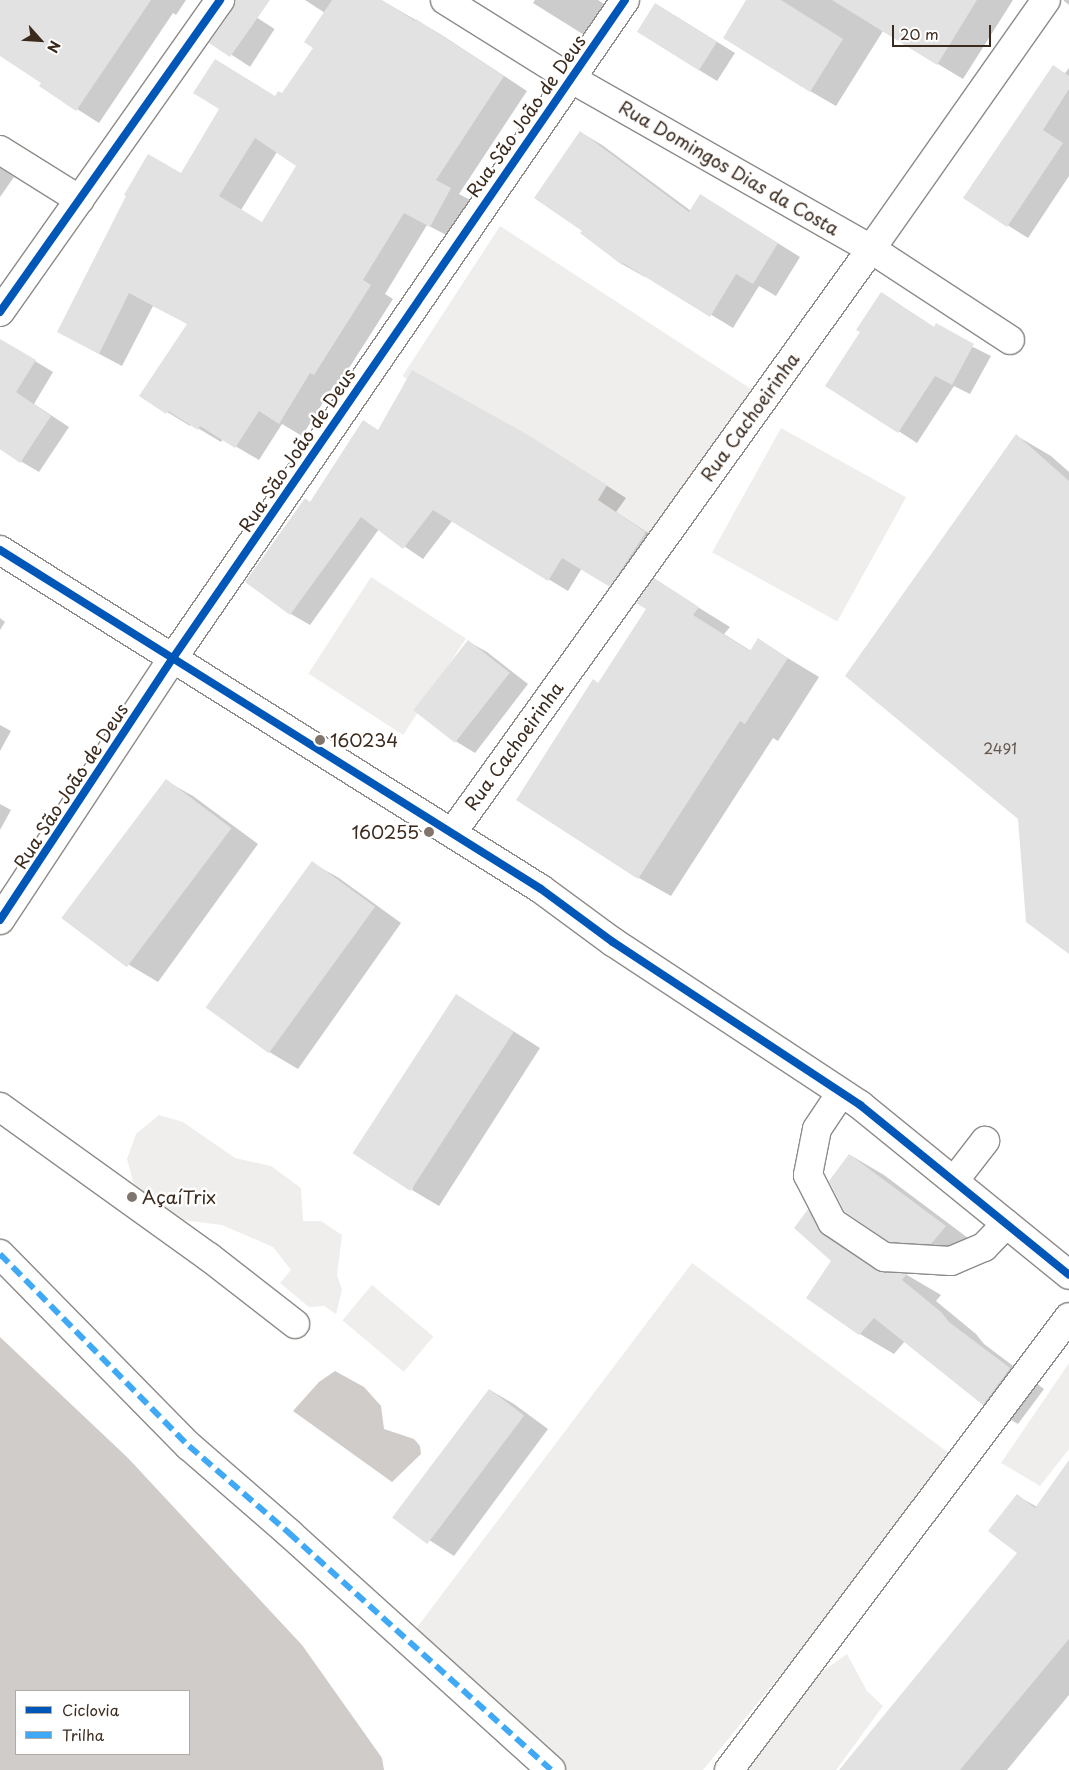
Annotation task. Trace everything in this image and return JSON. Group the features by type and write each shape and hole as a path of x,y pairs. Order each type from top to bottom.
{"street":[{"path":"0,312 220,0"},
{"name":"Rua Domingos Dias da Costa","path":"445,0 570,78 871,249 1010,340"},
{"name":"Rua São João de Deus","path":"0,920 173,658 625,0"},
{"name":"Rua Cachoeirinha","path":"452,833 871,249 1046,0"},
{"path":"0,150 80,200"},
{"path":"0,550 541,889 613,942 842,1093 865,1109 1069,1275"},
{"path":"842,1093 817,1129 808,1175 832,1222 884,1257 951,1261 984,1247 1006,1224"},
{"path":"0,1107 209,1257 295,1324"},
{"path":"954,1181 985,1141"},
{"path":"0,1254 189,1446 289,1533 551,1770"},
{"path":"729,1770 1069,1317"}],"shaded area":[{"path":"500,226 755,392 657,542 403,376"},
{"path":"781,428 906,497 837,622 712,552"},
{"path":"371,577 466,639 403,735 308,673"},
{"path":"159,1115 183,1122 235,1158 271,1166 301,1188 303,1221 321,1221 342,1235 337,1275 342,1290 336,1314 324,1306 309,1307 280,1283 291,1270 273,1247 222,1225 166,1218 135,1189 127,1159 136,1134"},
{"path":"692,1263 957,1459 703,1770 542,1770 406,1642"},
{"path":"372,1285 433,1336 404,1372 342,1320"},
{"path":"0,1337 128,1458 302,1645 382,1758 384,1770 0,1770"},
{"path":"1069,1363 1069,1449 1040,1486 1001,1463"},
{"path":"335,1371 364,1387 381,1406 384,1429 414,1439 420,1446 421,1454 392,1482 293,1411 319,1382"},
{"path":"847,1654 867,1691 883,1706 836,1770 744,1770 815,1677"}],"building":[{"path":"0,0 151,0 76,111 39,86 41,83 0,56"},
{"path":"235,0 270,0 230,57 209,43 233,9"},
{"path":"332,0 382,0 415,21 416,19 504,76 436,180 451,188 430,227 404,213 363,280 371,285 314,375 310,373 279,424 259,411 235,448 200,426 198,430 168,411 166,414 139,396 187,324 129,293 99,354 57,332 126,196 124,195 148,154 181,173 219,109 193,93 215,59 275,96 278,91 282,93 313,48 304,42","holes":["255,138 296,166 262,222 219,196"]},
{"path":"746,0 781,0 843,39 810,92 723,38"},
{"path":"832,0 977,0 937,65"},
{"path":"655,3 717,42 699,71 637,32"},
{"path":"1053,65 1069,76 1069,89 1043,130 1063,143 1007,227 963,198"},
{"path":"580,131 689,212 700,194 778,243 753,284 736,274 710,317 623,263 622,265 580,233 582,231 534,198"},
{"path":"881,292 934,327 936,323 974,344 952,385 935,376 898,433 825,386 860,332 856,330"},
{"path":"0,339 36,360 16,392 51,416 20,463 0,449"},
{"path":"412,370 528,435 607,485 598,500 646,532 610,587 562,558 548,581 433,510 403,549 361,517 290,615 245,582 305,498 310,502 363,420 378,430"},
{"path":"1016,434 1069,481 1069,954 1026,922 1018,819 845,676"},
{"path":"654,578 699,607 693,615 750,651 758,638 788,658 745,724 740,721 638,879 516,800 593,679 598,683 646,609 636,603"},
{"path":"468,640 510,673 455,743 413,710"},
{"path":"166,779 231,828 127,967 61,918"},
{"path":"312,861 375,907 269,1053 206,1007"},
{"path":"456,994 514,1032 410,1191 353,1153"},
{"path":"849,1154 946,1226 931,1244 889,1242 844,1211 829,1181"},
{"path":"808,1209 823,1235 876,1270 907,1274 902,1280 941,1312 949,1322 1010,1368 983,1405 874,1318 859,1335 806,1298 831,1261 794,1228"},
{"path":"489,1389 524,1415 427,1544 392,1518"},
{"path":"1069,1460 1069,1639 960,1770 839,1770 1017,1553 988,1531 1017,1494 1035,1508"}],"marked path":[{"path":"0,1254 189,1446 289,1533 551,1770"}],"cycle path":[{"path":"0,312 220,0"},
{"path":"0,920 173,658 625,0"},
{"path":"0,550 541,889 613,942 860,1105 1069,1275"}],"place":[{"name":"160234","path":"320,740"},
{"name":"160255","path":"429,832"},
{"name":"AçaíTrix","path":"132,1197"}]}
